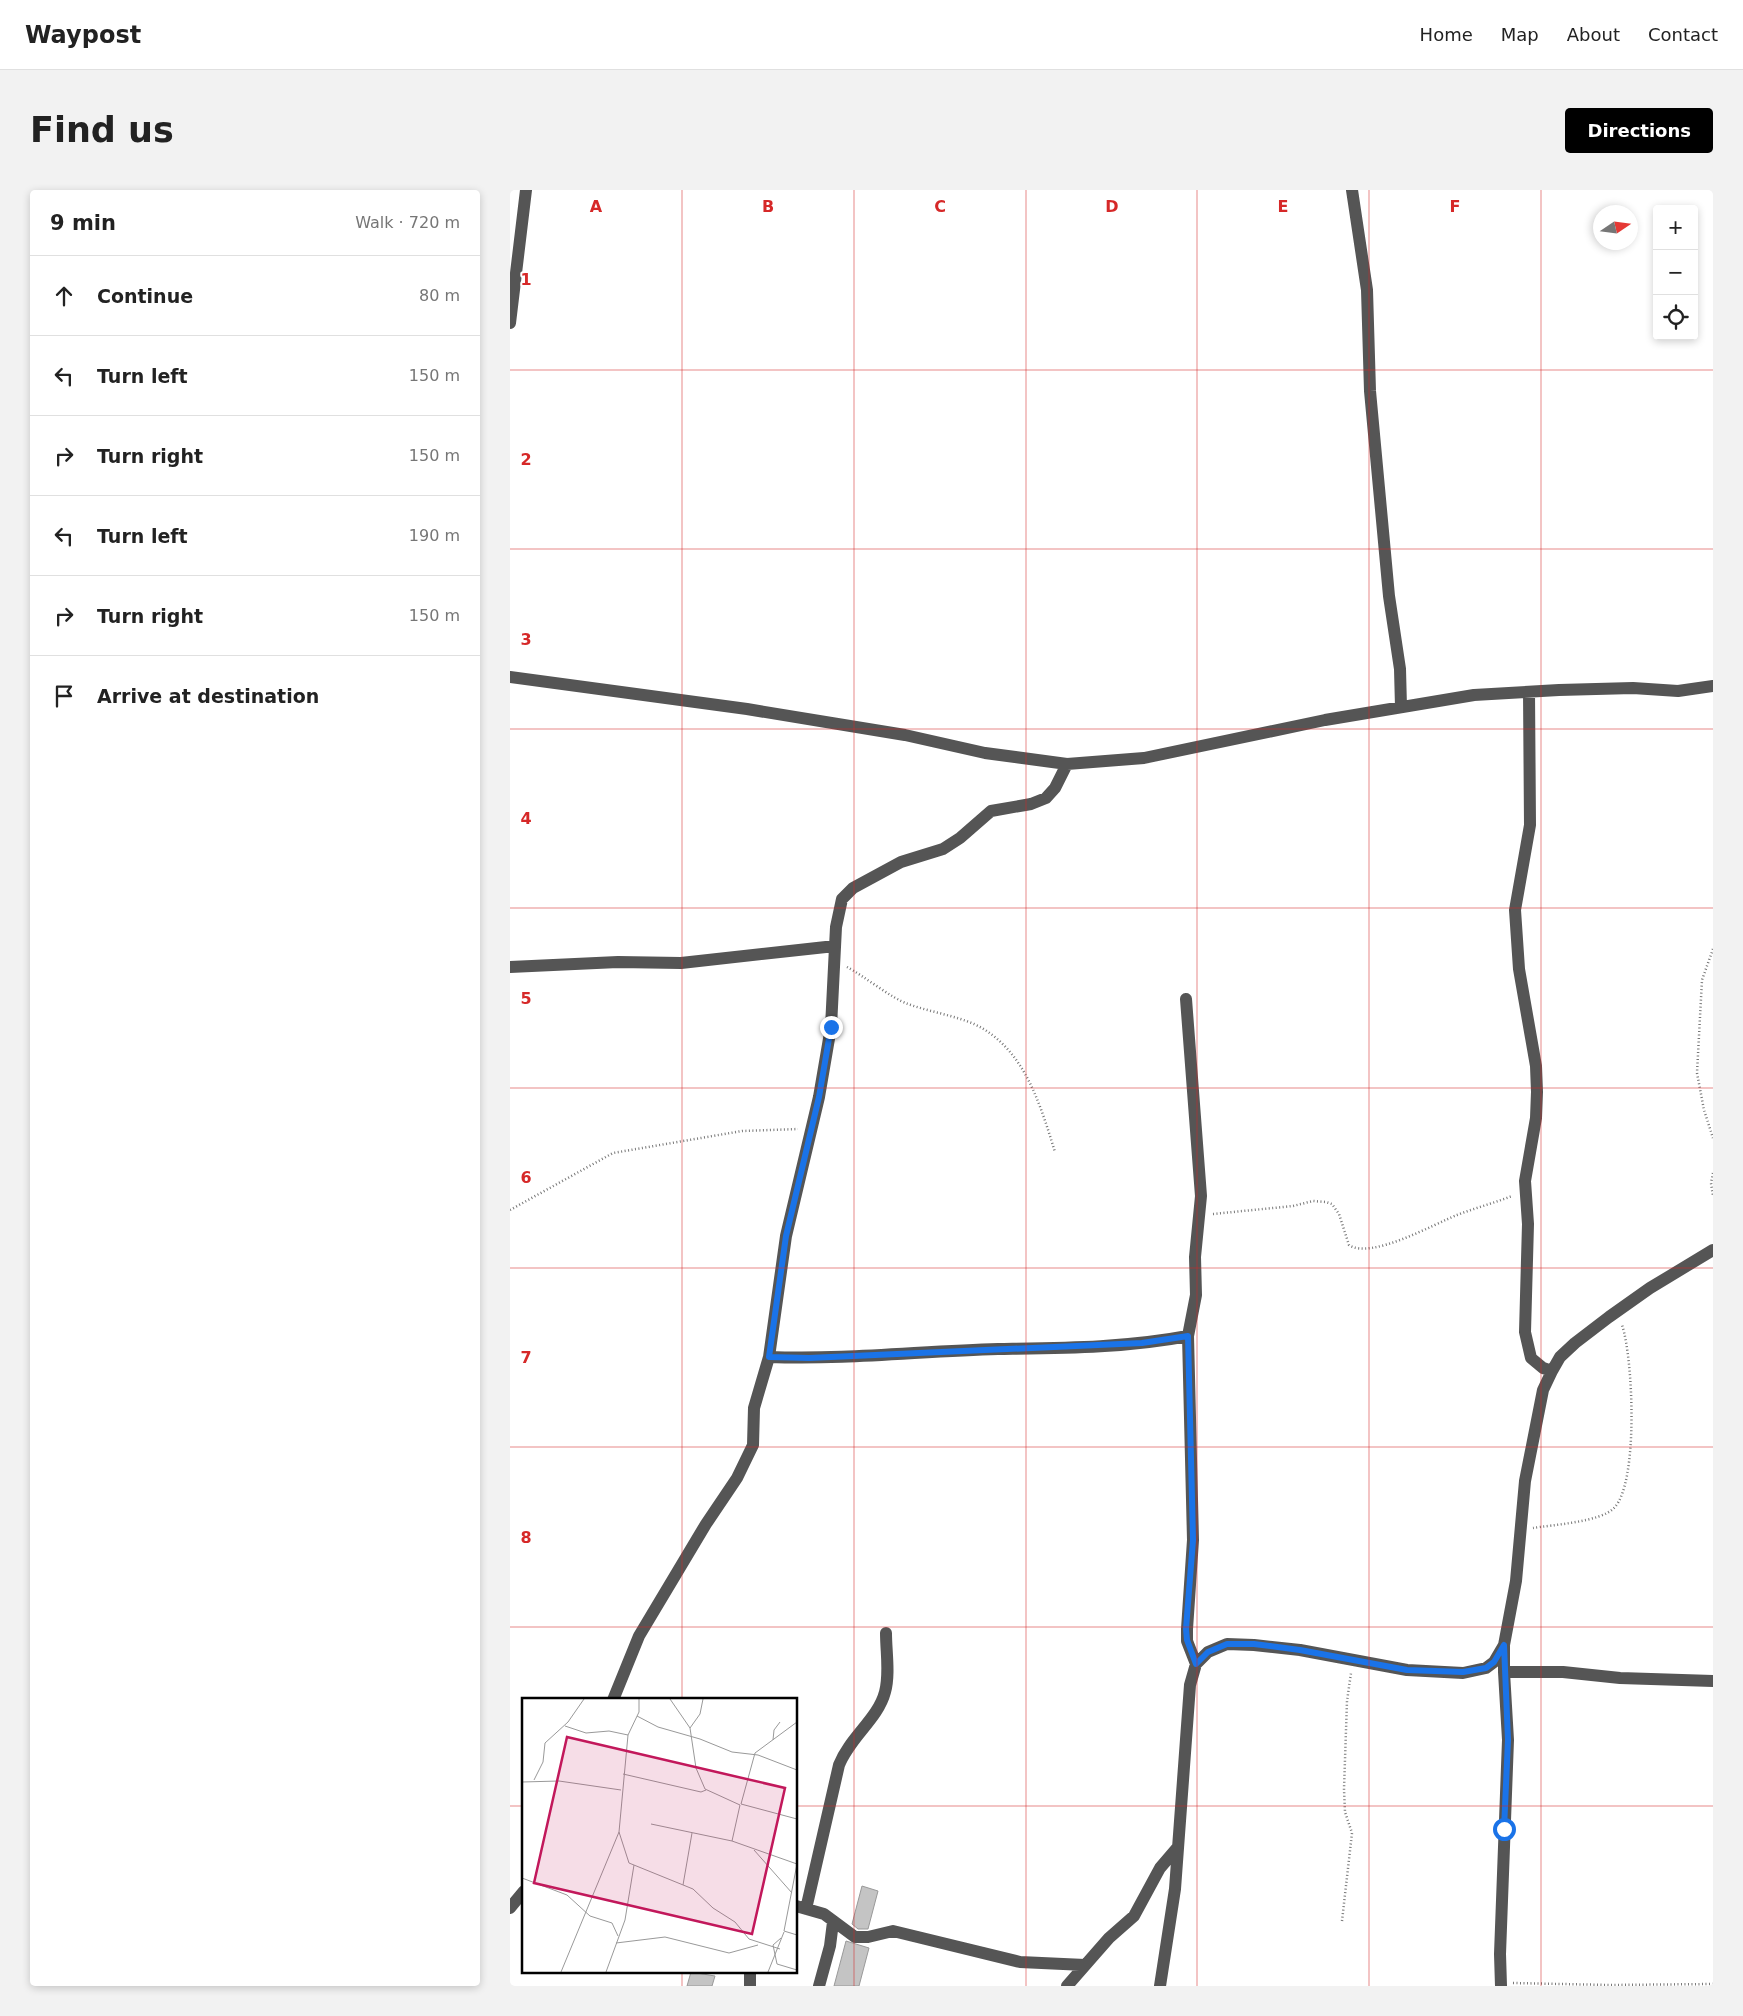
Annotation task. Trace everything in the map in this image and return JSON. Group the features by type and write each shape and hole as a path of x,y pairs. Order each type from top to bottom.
{"street":[{"path":"510,323 526,190"},
{"path":"1352,190 1367,290 1370,391 1389,596 1400,669 1401,707"},
{"path":"510,677 792,716 905,735 985,753 1067,764 1144,758 1324,720 1474,695 1633,688 1678,691 1713,686"},
{"path":"1529,692 1530,825 1515,910 1519,969 1536,1066 1537,1092 1536,1118 1525,1191 1528,1224 1526,1343 1531,1358 1543,1368 1552,1372"},
{"path":"614,1698 639,1636 706,1524 746,1462 753,1445 753,1419 756,1397 769,1357 786,1236 812,1130 831,1027 835,946 840,904 848,891 905,860 943,849 960,838 991,811 999,808 1031,804 1046,798 1055,788 1067,764"},
{"path":"510,967 618,962 681,963 835,946"},
{"path":"1186,1000 1201,1167 1200,1216 1195,1257 1196,1295 1188,1336 1193,1540 1186,1629 1187,1640 1196,1664"},
{"path":"1501,1985 1500,1954 1508,1740 1504,1645 1516,1581 1525,1481 1543,1390 1560,1358 1575,1343 1650,1288 1713,1250"},
{"path":"769,1357 809,1358 1044,1349 1142,1343 1188,1336"},
{"path":"886,1633 885,1692 876,1711 849,1744 839,1765 801,1908 824,1914 855,1938 868,1938 880,1933 893,1931 1020,1962 1085,1965"},
{"path":"1160,1986 1175,1889 1190,1685 1196,1664 1208,1652 1227,1644 1254,1644 1300,1650 1353,1662 1407,1670 1463,1672 1486,1668 1494,1662 1504,1645"},
{"path":"1504,1672 1562,1672 1620,1678 1713,1681"},
{"path":"1067,1986 1109,1938 1134,1916 1160,1868 1178,1847"},
{"path":"510,1908 522,1893"},
{"path":"819,1986 830,1946 833,1922"}],"path":[{"path":"1713,949 1702,980 1697,1073 1704,1110 1713,1136"},
{"path":"834,960 907,1004 954,1016 996,1036 1012,1054 1028,1078 1041,1107 1056,1152"},
{"path":"510,1210 614,1153 761,1128 812,1130"},
{"path":"1713,1173 1711,1189 1713,1196"},
{"path":"1200,1216 1232,1211 1293,1206 1313,1201 1326,1202 1332,1204 1338,1214 1347,1242 1358,1249 1377,1247 1525,1191"},
{"path":"1520,1529 1601,1515 1614,1509 1619,1500 1629,1460 1630,1370 1629,1349 1617,1311"},
{"path":"1342,1922 1352,1832 1344,1812 1344,1790 1347,1701 1353,1662"},
{"path":"1501,1985 1713,1984"}],"building":[{"path":"862,1886 878,1891 868,1929 858,1929 852,1924"},
{"path":"846,1941 869,1948 859,1986 834,1986"},
{"path":"690,1974 715,1976 712,1986 687,1986"}],"route":[{"path":"831,1027 819,1097 786,1236 777,1289 769,1357 809,1358 1035,1349 1142,1343 1188,1336 1193,1540 1186,1629 1192,1658 1196,1664 1208,1652 1227,1644 1254,1644 1300,1650 1353,1662 1407,1670 1463,1672 1486,1668 1499,1656 1504,1645 1508,1740 1504,1829"}]}
